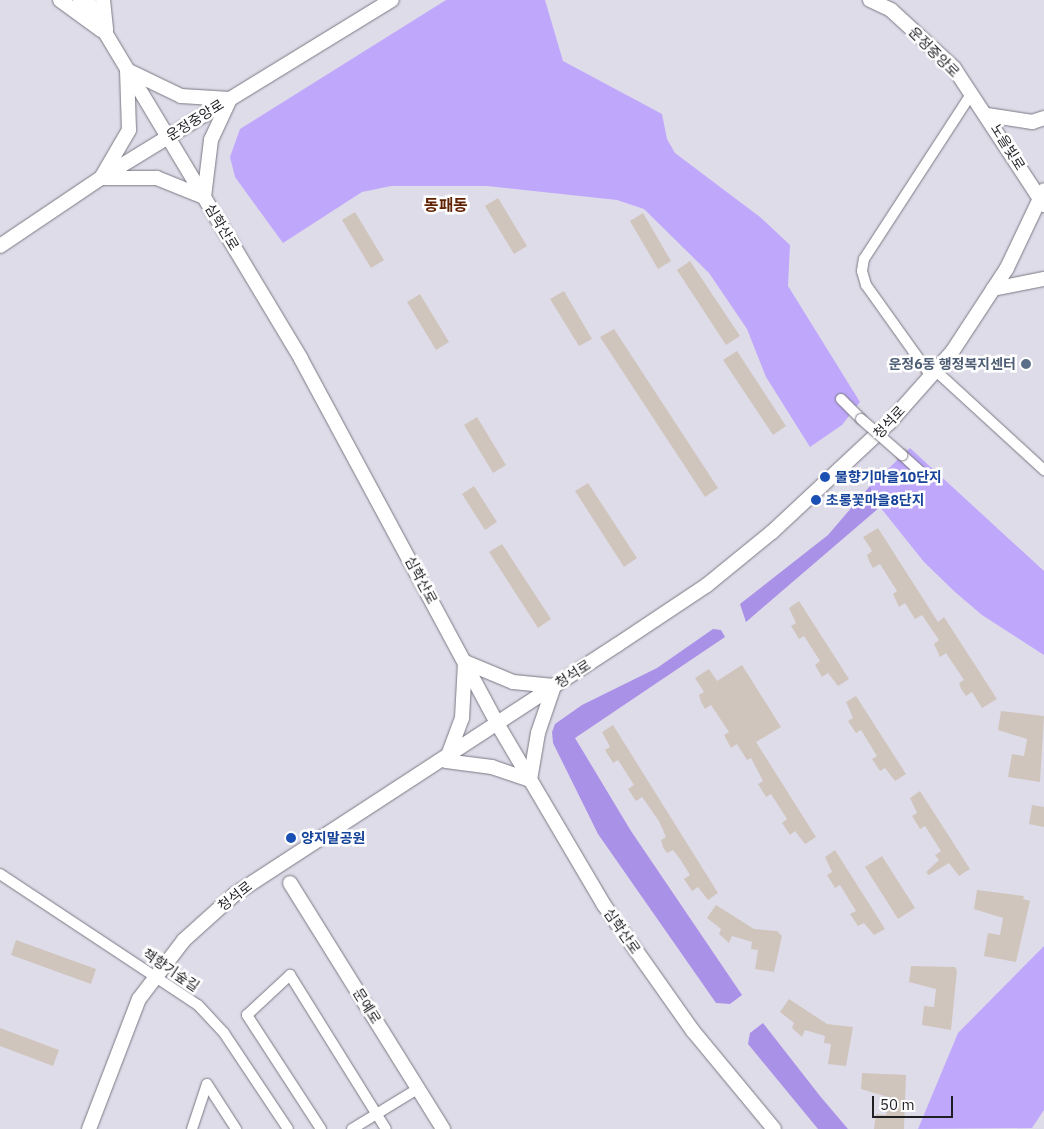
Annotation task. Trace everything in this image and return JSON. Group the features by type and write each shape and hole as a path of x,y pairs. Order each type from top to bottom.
{"street":[{"path":"60,0 106,34"},
{"path":"80,0 94,14"},
{"path":"88,0 94,14"},
{"path":"103,0 106,34"},
{"name":"운정중앙로","path":"0,246 101,178 392,0"},
{"name":"운정중앙로","path":"870,0 891,10 954,68 988,115"},
{"name":"심학산로","path":"94,14 301,359 498,725 604,904 693,1031 774,1129"},
{"path":"127,70 180,96 230,99 211,140 204,197 158,178 101,178 129,130 127,70"},
{"path":"972,93 864,259 862,271 866,285 934,373 1044,470"},
{"path":"988,115 1032,122 1044,118"},
{"name":"노을빛로","path":"988,115 1043,198"},
{"name":"청석로","path":"89,1129 139,999 154,975 184,940 235,894 358,812 446,761 554,686 707,585 750,550 849,464 934,373 993,289 1043,198"},
{"path":"993,289 1044,279"},
{"path":"841,399 921,472"},
{"path":"465,662 513,682 554,686 538,733 530,780 492,767 446,761 462,718 465,662"},
{"name":"책향기숲길","path":"0,874 198,1005 224,1033 288,1129"},
{"name":"문예로","path":"290,883 443,1129"},
{"path":"321,1129 248,1015 290,975 386,1129"},
{"path":"192,1129 207,1084 236,1129"},
{"path":"352,1129 376,1112 419,1088"}],"shaded area":[{"path":"446,0 545,0 563,61 662,114 667,139 675,153 760,217 790,245 788,286 860,402 842,425 810,447 766,377 747,329 709,273 644,209 617,200 487,186 391,186 362,192 283,243 235,177 230,157 240,129"},
{"path":"910,448 1044,571 1044,655 982,615 955,592 924,562 880,507 870,486"},
{"path":"870,486 880,507 746,622 740,604 828,535"},
{"path":"713,629 721,630 725,637 575,738 631,831 742,995 730,1004 716,1003 598,834 553,743 552,732 555,724 582,705 657,668"},
{"path":"1044,946 1044,1110 1032,1128 918,1129 958,1033"},
{"path":"763,1023 848,1129 818,1129 748,1044 750,1033"}],"building":[{"path":"498,198 527,246 514,254 485,206"},
{"path":"355,212 384,260 371,268 342,220"},
{"path":"643,213 671,261 658,269 630,221"},
{"path":"690,261 740,336 726,345 677,270"},
{"path":"564,291 592,339 579,346 550,299"},
{"path":"420,294 449,342 436,350 407,302"},
{"path":"614,329 718,488 705,497 600,337"},
{"path":"737,351 786,426 773,435 723,360"},
{"path":"477,417 506,465 493,473 464,425"},
{"path":"588,483 637,558 624,567 575,491"},
{"path":"474,486 497,522 485,530 462,494"},
{"path":"878,528 938,622 944,617 997,699 982,708 972,692 966,696 959,683 964,680 946,653 940,657 934,644 939,640 922,615 915,619 905,603 899,607 893,594 897,591 880,564 873,568 867,555 872,551 863,537"},
{"path":"502,544 551,619 538,628 489,552"},
{"path":"799,601 849,679 838,686 828,673 822,677 815,665 820,661 804,636 799,639 791,626 796,623 789,608"},
{"path":"742,665 781,727 756,742 816,837 805,844 795,831 790,835 782,823 787,819 771,794 766,797 758,784 763,781 751,758 747,760 737,744 731,748 724,735 729,732 711,705 705,709 701,702 699,695 704,692 695,678 709,669 717,681"},
{"path":"856,696 906,774 895,781 885,768 880,771 872,759 877,756 861,730 856,733 848,721 853,718 846,702"},
{"path":"1001,711 1044,716 1040,782 1008,777 1012,754 1024,756 1027,739 998,730"},
{"path":"613,725 718,893 708,900 698,887 692,891 684,879 690,875 680,859 673,850 667,853 663,847 661,840 666,837 659,821 642,797 636,801 628,789 634,785 618,760 613,763 605,750 610,747 602,732"},
{"path":"920,791 970,869 959,876 949,863 929,875 926,872 939,860 935,855 941,851 925,826 920,829 912,816 917,813 910,798"},
{"path":"1032,805 1044,807 1044,827 1029,824"},
{"path":"835,850 885,929 874,935 864,923 858,926 850,914 856,911 840,885 835,888 827,875 832,872 825,857"},
{"path":"882,856 915,908 898,919 865,867"},
{"path":"977,890 1024,896 1023,899 1030,901 1016,962 984,956 988,933 1000,935 1003,918 974,909"},
{"path":"716,905 754,929 777,931 782,936 774,972 755,969 758,950 751,949 752,942 732,936 729,943 719,934 721,929 707,918"},
{"path":"16,940 96,969 91,984 11,955"},
{"path":"911,966 955,967 957,971 951,1030 922,1025 924,1006 934,1007 936,989 909,982"},
{"path":"789,999 827,1024 853,1027 846,1066 828,1064 831,1044 824,1043 825,1036 805,1030 802,1037 792,1028 794,1023 780,1012"},
{"path":"0,1028 59,1050 53,1066 0,1046"},
{"path":"862,1073 906,1075 904,1129 874,1129 876,1114 886,1115 888,1097 861,1089"}],"place":[{"name":"운정6동 행정복지센터","path":"1026,364"},
{"name":"물향기마을10단지","path":"825,477"},
{"name":"초롱꽃마을8단지","path":"816,500"},
{"name":"양지말공원","path":"291,838"}],"district":[{"name":"동패동","path":"446,205"}]}
